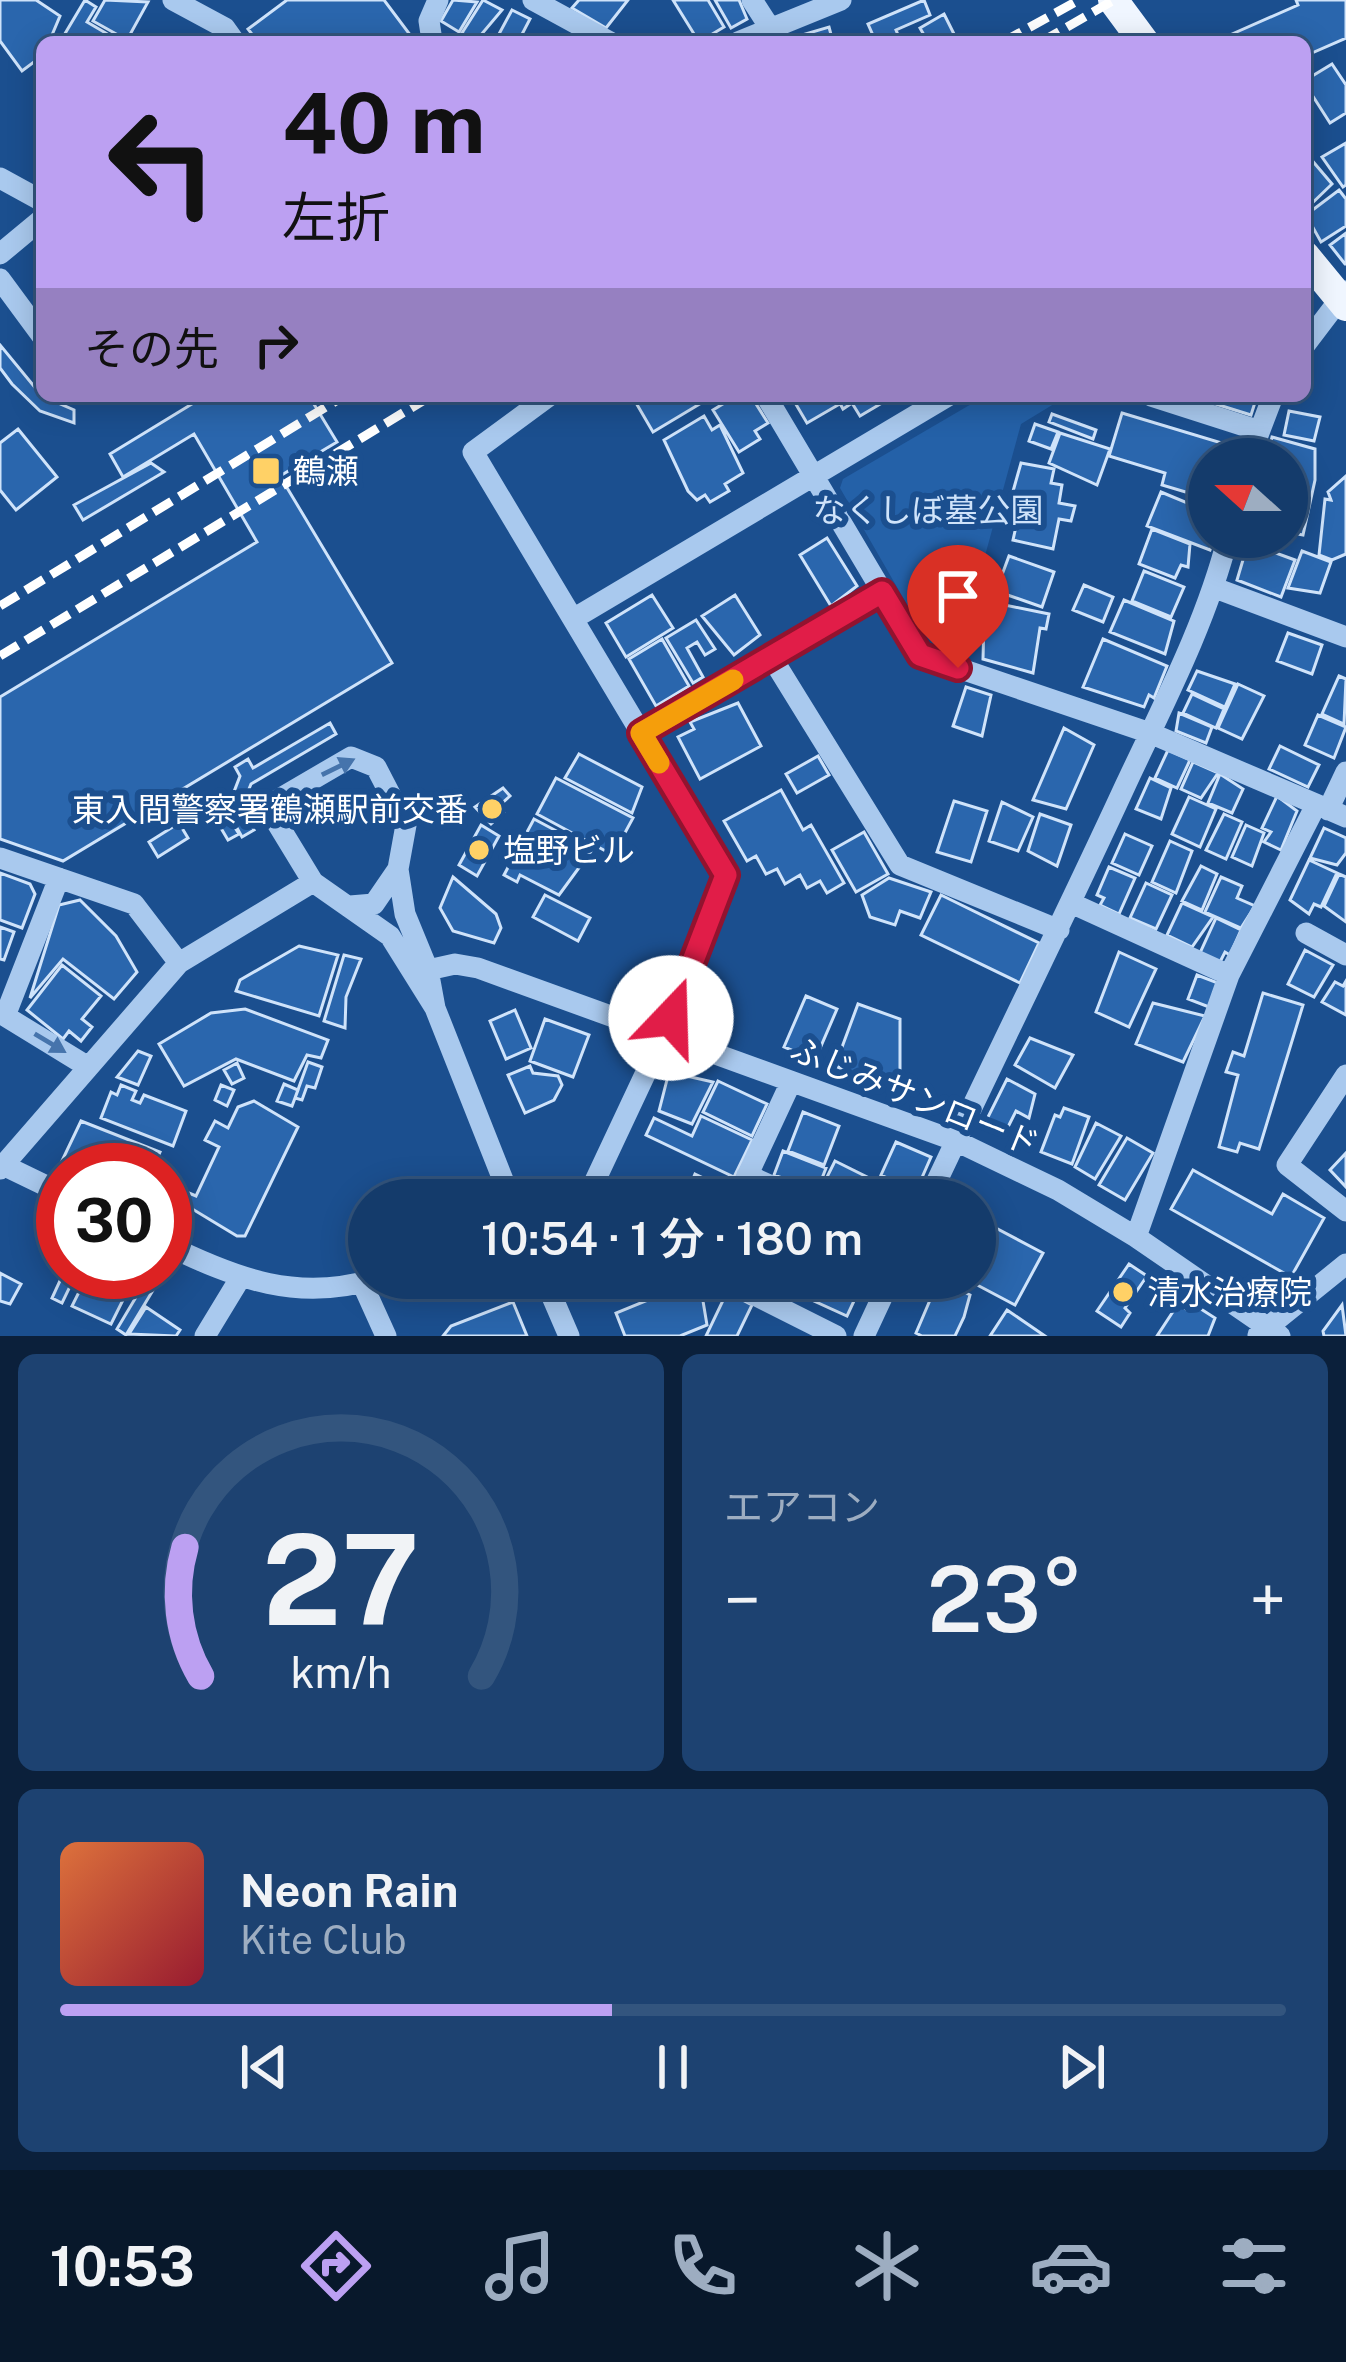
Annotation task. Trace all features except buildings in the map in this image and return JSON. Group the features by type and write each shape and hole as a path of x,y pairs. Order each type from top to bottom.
{"main road":[{"path":"1113,0 1140,36"},
{"path":"1311,262 1344,298"}],"street":[{"path":"173,0 225,28 231,36"},
{"path":"431,34 428,21 438,0"},
{"path":"533,0 599,36"},
{"path":"752,0 770,28"},
{"path":"752,36 841,0"},
{"path":"0,178 36,198"},
{"path":"0,254 36,224"},
{"path":"0,279 36,328"},
{"path":"1311,338 1344,298"},
{"path":"541,402 473,452 726,875 664,1034 596,1179"},
{"path":"770,402 920,655 1150,733 1330,811"},
{"path":"573,619 938,402"},
{"path":"1170,402 1257,430"},
{"path":"1255,438 1270,402"},
{"path":"938,1179 1150,733 1215,588 1223,558"},
{"path":"1215,588 1346,637"},
{"path":"641,733 882,592"},
{"path":"772,658 900,865 1059,930"},
{"path":"350,906 374,904 398,868 405,841 402,815 376,766 351,757 279,799 275,808 283,837 313,882 390,936 435,1008 503,1179"},
{"path":"1136,1237 1229,976 1330,811 1346,772"},
{"path":"0,858 134,904 178,963"},
{"path":"398,868 404,914 428,970 435,1008"},
{"path":"59,878 5,1016 85,1065"},
{"path":"36,1182 2,1167 85,1065 178,963 313,882"},
{"path":"1071,903 1229,976"},
{"path":"1306,933 1346,955"},
{"name":"ふじみサンロード","path":"428,970 455,964 478,968 956,1141 1058,1190 1136,1237 1268,1333"},
{"path":"1346,1075 1287,1165 1346,1211"},
{"path":"745,1179 790,1082"},
{"path":"747,1175 756,1179"},
{"path":"192,1257 239,1280 297,1291 348,1284"},
{"path":"1268,1333 1346,1264"},
{"path":"205,1336 239,1280"},
{"path":"375,1299 386,1336"},
{"path":"553,1299 569,1336"},
{"path":"763,1299 836,1336"},
{"path":"864,1336 881,1299"}],"green space":[{"name":"なくしぼ墓公園","path":"975,402 1057,402 1021,424 959,651 934,644 924,634 840,488 843,479"}],"railway":[{"path":"1014,36 1079,0"},
{"path":"1051,36 1114,0"},
{"path":"0,606 334,402"},
{"path":"0,656 421,402"}],"slow traffic":[{"path":"659,763 641,733 733,680"}],"place":[{"name":"鶴瀬","path":"266,471"},
{"name":"東入間警察署鶴瀬駅前交番","path":"492,809"},
{"name":"塩野ビル","path":"479,850"},
{"name":"清水治療院","path":"1123,1292"}],"route":[{"path":"671,1018 726,875 641,733 882,592 920,655 958,668"}]}
